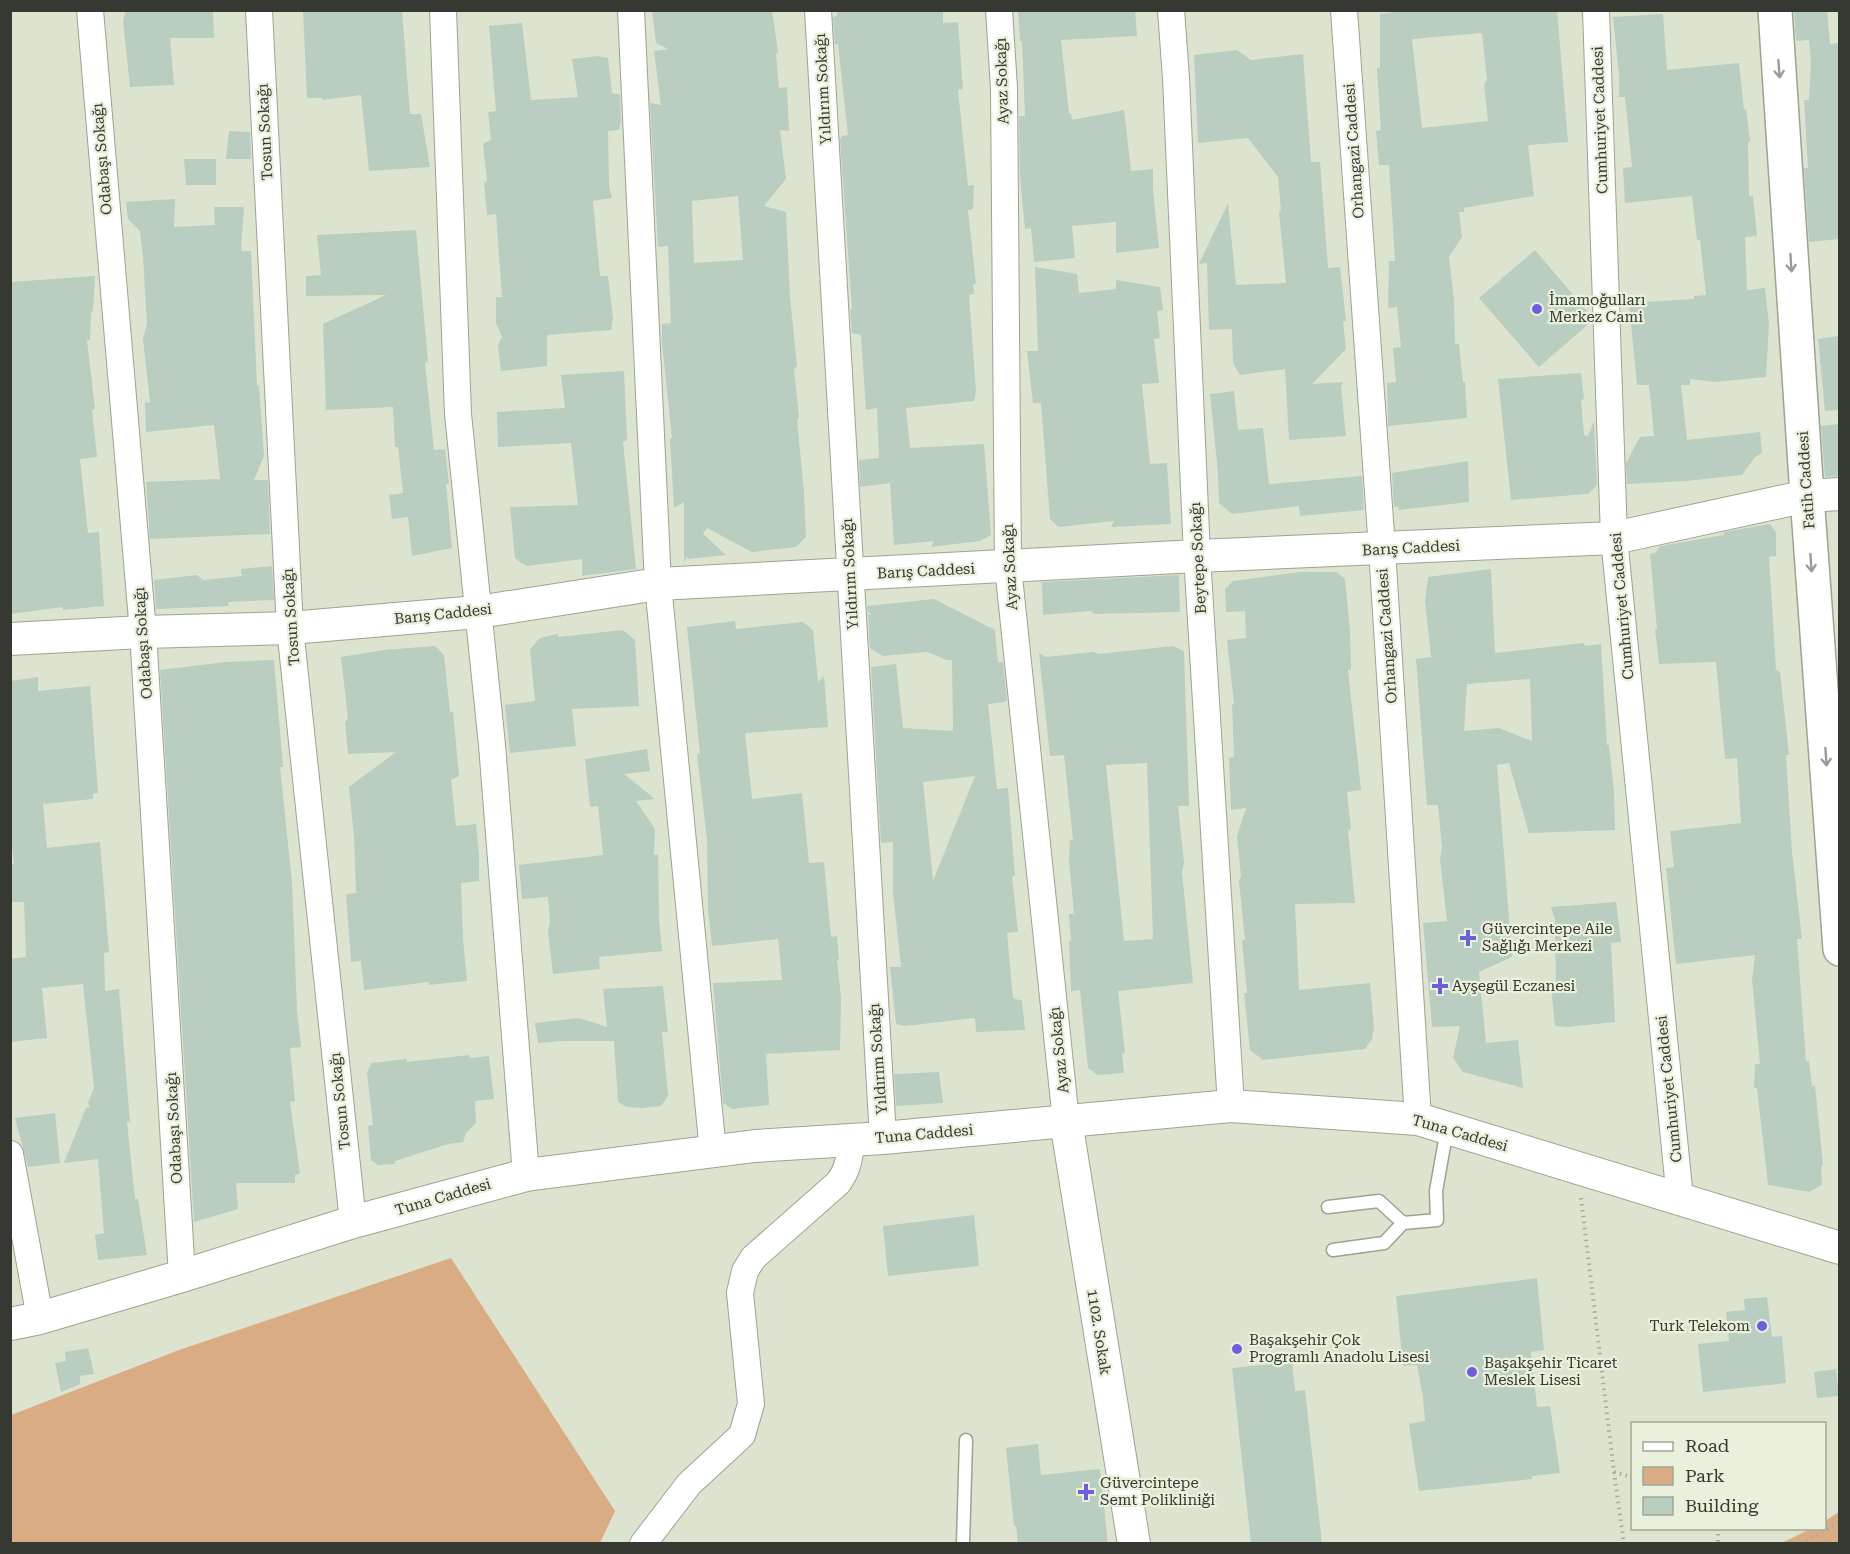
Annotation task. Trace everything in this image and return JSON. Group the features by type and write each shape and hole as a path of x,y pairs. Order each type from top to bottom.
{"main road":[{"name":"Fatih Caddesi","path":"1775,10 1839,949"}],"street":[{"name":"Odabaşı Sokağı","path":"90,10 143,632 182,1276"},
{"name":"Tosun Sokağı","path":"259,10 290,628 353,1222"},
{"path":"443,10 458,414 492,745 526,1174"},
{"path":"631,10 658,584 713,1152"},
{"name":"Yıldırım Sokağı","path":"818,10 883,1138"},
{"name":"Ayaz Sokağı","path":"999,10 1004,88 1008,567 1066,1121"},
{"name":"Beytepe Sokağı","path":"1171,10 1197,556 1231,1106"},
{"name":"Orhangazi Caddesi","path":"1344,10 1382,549 1432,1123"},
{"name":"Cumhuriyet Caddesi","path":"1596,10 1614,538 1680,1199"},
{"name":"Barış Caddesi","path":"10,639 290,628 478,612 658,584 1197,556 1614,538 1807,496 1839,494"},
{"name":"Tuna Caddesi","path":"25,1321 182,1276 353,1222 526,1174 755,1146 883,1138 1231,1106 1432,1123 1839,1248"},
{"name":"1102. Sokak","path":"1066,1121 1134,1544"},
{"path":"643,1544 689,1484 742,1435 751,1404 740,1293 745,1271 753,1258 838,1183 845,1173 850,1156 851,1140"},
{"path":"10,1154 25,1321"}],"lane":[{"path":"1333,1250 1384,1243 1403,1223 1437,1220 1432,1123"},
{"path":"1328,1207 1379,1201 1403,1223"},
{"path":"963,1544 966,1440"}],"path":[{"path":"1577,1167 1624,1544"},
{"path":"1614,1472 1631,1476"},
{"path":"1801,1544 1838,1525"}],"green space":[{"path":"451,1258 615,1511 600,1543 11,1543 11,1415 179,1350"},
{"path":"1839,1512 1839,1543 1782,1543 1808,1530 1826,1530 1826,1520"}],"building":[{"path":"126,10 213,10 214,38 170,38 174,85 130,87 123,21"},
{"path":"303,10 402,10 410,114 421,114 430,167 369,171 361,95 322,100 322,98 307,98"},
{"path":"652,10 772,10 778,52 776,54 779,88 787,87 789,131 780,130 786,179 764,206 786,212 806,537 796,547 752,552 707,528 703,534 726,555 688,559 687,557 684,562 684,502 674,508 670,438 672,438 662,343 662,324 671,323 668,246 658,247 650,103 661,105 654,51 668,49 656,43","holes":["738,196 743,260 694,263 692,201"]},
{"path":"837,10 943,10 943,23 958,22 963,89 958,90 968,186 974,185 973,209 968,210 976,284 973,284 974,294 969,295 976,392 974,401 906,408 910,448 984,444 991,535 980,541 931,547 934,541 894,545 890,483 860,487 859,460 879,458 877,408 866,410 861,335 852,333 840,140 842,136 848,135 838,44 835,45 833,17 837,16"},
{"path":"1018,10 1135,10 1137,36 1061,40 1069,113 1071,113 1072,120 1124,110 1131,171 1153,169 1159,248 1116,253 1116,222 1072,226 1075,258 1034,262 1031,228 1025,229 1020,178 1019,116 1025,116 1022,41 1020,41"},
{"path":"1413,10 1557,10 1568,142 1528,145 1534,196 1464,208 1464,212 1459,212 1462,237 1449,257 1454,300 1455,344 1459,344 1463,382 1465,382 1467,418 1388,426 1387,383 1396,382 1393,348 1401,347 1397,307 1388,308 1389,261 1395,261 1389,165 1379,165 1376,131 1381,130 1377,68 1380,68 1380,14","holes":["1482,33 1487,80 1484,85 1488,121 1422,128 1412,39"]},
{"path":"1794,10 1827,10 1830,44 1839,43 1839,239 1809,242 1804,168 1808,168 1804,100 1809,100 1811,61 1809,40 1796,41"},
{"path":"1663,14 1667,70 1739,63 1750,141 1748,143 1749,196 1753,196 1757,236 1745,237 1747,290 1765,288 1769,324 1766,377 1715,382 1690,379 1690,385 1681,385 1687,440 1760,432 1762,453 1755,457 1742,475 1627,484 1626,463 1640,437 1654,436 1649,385 1637,385 1629,303 1694,299 1694,296 1706,295 1692,196 1625,203 1623,168 1632,167 1625,97 1619,97 1613,17"},
{"path":"522,23 531,100 578,97 572,59 598,56 608,58 612,93 620,95 619,130 608,131 609,186 612,198 593,201 600,276 608,276 613,319 611,330 547,335 547,366 501,371 498,345 502,337 496,323 496,297 502,297 496,214 487,215 484,183 487,181 483,144 491,140 488,112 496,111 489,26"},
{"path":"1237,50 1251,60 1303,54 1311,162 1320,162 1328,268 1340,267 1346,321 1343,321 1346,349 1312,384 1343,382 1341,387 1346,436 1289,440 1285,369 1240,375 1233,363 1232,329 1209,330 1207,263 1199,264 1228,203 1236,285 1286,283 1278,177 1248,138 1198,143 1194,55"},
{"path":"229,131 250,132 251,159 226,159"},
{"path":"184,159 216,159 216,185 186,185"},
{"path":"175,199 174,227 215,225 214,207 244,207 241,251 251,251 257,386 259,385 264,456 254,480 268,480 270,534 150,539 146,482 220,479 214,425 146,432 145,403 150,402 143,339 147,324 143,257 140,231 128,219 126,202"},
{"path":"416,230 428,361 425,363 434,450 445,449 452,548 412,556 408,517 392,519 389,495 403,493 398,447 395,447 393,407 326,410 323,324 386,295 306,296 306,276 321,275 317,235"},
{"name":"İmamoğulları Merkez Cami","path":"1535,250 1591,316 1592,321 1539,367 1479,298"},
{"path":"1035,267 1077,274 1079,293 1116,289 1116,280 1160,287 1163,310 1157,311 1160,338 1154,339 1159,383 1142,384 1150,464 1167,463 1171,524 1111,527 1114,521 1059,527 1050,519 1041,403 1033,403 1027,351 1038,351"},
{"path":"95,276 90,340 87,340 95,409 92,410 97,457 80,459 88,533 99,532 104,606 63,610 63,607 10,614 10,282"},
{"path":"1839,336 1839,410 1825,411 1818,339"},
{"path":"624,371 627,440 623,442 636,569 582,576 582,559 527,566 521,563 515,558 510,507 578,505 571,443 498,447 497,412 565,408 561,375"},
{"path":"1581,373 1584,435 1588,436 1594,421 1597,485 1588,494 1511,500 1498,379"},
{"path":"1234,391 1238,430 1263,428 1269,484 1362,476 1364,510 1300,516 1299,506 1232,514 1219,503 1210,394"},
{"path":"1839,424 1839,476 1825,477 1821,426"},
{"path":"1468,461 1469,502 1398,510 1399,507 1394,507 1392,473"},
{"path":"1770,524 1776,532 1776,556 1769,557 1776,670 1780,672 1789,755 1786,755 1792,852 1802,939 1797,939 1806,1061 1809,1061 1812,1086 1815,1086 1823,1165 1821,1167 1822,1185 1809,1192 1768,1185 1757,1088 1754,1088 1755,1064 1760,1064 1752,980 1755,955 1676,964 1666,868 1674,867 1670,831 1741,823 1737,758 1725,759 1716,662 1659,664 1650,554 1655,553 1660,546"},
{"path":"272,566 274,600 228,602 229,606 156,609 154,580 197,575 203,580 242,576 241,569"},
{"path":"1491,569 1495,653 1584,643 1585,646 1601,644 1607,745 1609,745 1614,792 1615,830 1529,833 1509,763 1497,765 1512,957 1479,972 1486,1043 1518,1040 1523,1088 1463,1072 1453,1058 1460,1026 1432,1027 1423,923 1447,921 1440,859 1442,848 1438,805 1427,805 1416,659 1431,657 1425,601 1428,577","holes":["1530,679 1532,741 1499,728 1464,731 1467,684"]},
{"path":"1300,572 1336,572 1345,579 1350,631 1351,670 1348,670 1361,790 1347,792 1351,829 1348,831 1355,903 1295,904 1299,990 1370,983 1374,1028 1372,1039 1365,1049 1263,1060 1250,1050 1244,993 1247,993 1242,940 1245,940 1237,836 1246,808 1231,810 1229,758 1234,757 1232,704 1234,704 1227,640 1246,638 1245,611 1226,612 1225,589 1233,581"},
{"path":"1179,575 1180,612 1094,614 1091,611 1043,615 1042,582"},
{"path":"934,599 995,630 998,662 1003,662 1007,700 988,704 997,789 1008,788 1015,876 1012,876 1018,932 1007,933 1013,998 1022,1001 1025,1030 976,1032 975,1018 905,1026 896,1024 890,967 901,967 893,892 893,842 881,843 871,667 896,664 903,728 953,731 952,660 927,652 883,656 870,648 868,615 872,614 868,612 867,606","holes":["975,776 933,881 923,782"]},
{"path":"735,621 736,629 803,622 813,630 818,682 824,676 828,727 745,733 752,799 802,793 809,863 824,862 831,937 837,936 841,997 840,1050 766,1054 769,1105 732,1109 723,1103 713,983 782,980 778,939 712,946 708,909 707,840 697,754 700,754 687,627"},
{"path":"623,630 635,640 639,706 572,709 576,746 510,753 505,705 535,701 530,649 540,638 558,634 558,637"},
{"path":"435,646 444,655 450,712 453,712 459,776 451,780 456,826 476,824 479,855 479,881 461,883 467,981 429,985 429,982 364,990 361,961 351,962 346,894 356,893 349,787 396,752 348,754 345,722 348,719 341,657 384,650"},
{"path":"1173,646 1184,651 1189,806 1178,806 1193,983 1118,991 1125,1053 1122,1054 1124,1073 1097,1075 1088,1068 1080,990 1071,991 1069,914 1074,914 1069,860 1070,840 1073,840 1064,755 1050,756 1039,653 1046,657 1093,652 1099,654","holes":["1147,763 1153,939 1124,941 1106,765"]},
{"path":"274,660 283,767 280,767 292,882 297,1011 301,1047 290,1048 295,1101 290,1102 300,1174 295,1175 295,1183 236,1183 238,1209 194,1222 160,670 225,662"},
{"path":"38,677 38,691 90,686 98,793 93,794 93,799 43,804 47,848 100,842 109,952 104,953 105,991 119,989 130,1122 127,1122 135,1199 138,1199 147,1255 98,1260 95,1235 104,1233 98,1159 64,1163 86,1108 90,1107 88,1103 94,1088 83,984 42,988 47,1038 10,1042 10,959 26,957 24,902 10,902 10,864 14,864 10,824 10,681"},
{"path":"647,749 650,771 624,774 655,799 636,801 655,829 654,855 658,854 662,951 599,957 600,969 553,974 548,932 550,921 548,897 522,899 519,865 603,855 598,806 590,807 585,759"},
{"path":"1616,902 1621,942 1611,943 1615,1022 1555,1026 1551,988 1556,988 1555,920 1551,907"},
{"path":"663,986 668,1032 662,1032 668,1096 661,1106 627,1107 618,1102 614,1041 538,1043 535,1023 579,1018 607,1027 603,989"},
{"path":"469,1055 470,1058 489,1056 494,1099 475,1101 476,1123 466,1133 463,1142 448,1144 395,1161 395,1164 378,1165 371,1160 368,1126 373,1125 367,1073 371,1063 407,1059 407,1062"},
{"path":"939,1072 943,1103 896,1106 894,1074"},
{"path":"55,1113 60,1163 28,1167 15,1118"},
{"path":"974,1215 979,1266 888,1276 883,1226"},
{"path":"1537,1278 1544,1350 1531,1352 1537,1407 1550,1406 1560,1473 1532,1476 1532,1479 1419,1491 1409,1424 1425,1421 1423,1397 1417,1365 1403,1366 1396,1296"},
{"path":"1767,1297 1772,1337 1782,1336 1786,1383 1703,1392 1698,1344 1729,1341 1726,1312 1745,1310 1744,1299"},
{"path":"88,1348 94,1374 80,1376 80,1384 61,1392 55,1363 66,1361 65,1352"},
{"path":"1292,1362 1295,1391 1305,1390 1322,1544 1251,1544 1232,1368"},
{"path":"1836,1369 1839,1396 1817,1398 1814,1372"},
{"name":"Güvercintepe Semt Polikliniği","path":"1038,1444 1041,1475 1100,1469 1108,1544 1018,1544 1006,1448"}],"place":[{"name":"İmamoğulları Merkez Cami","path":"1537,309"},
{"name":"Güvercintepe Aile Sağlığı Merkezi","path":"1468,938"},
{"name":"Ayşegül Eczanesi","path":"1440,986"},
{"name":"Turk Telekom","path":"1762,1326"},
{"name":"Başakşehir Çok Programlı Anadolu Lisesi","path":"1237,1349"},
{"name":"Başakşehir Ticaret Meslek Lisesi","path":"1472,1372"},
{"name":"Güvercintepe Semt Polikliniği","path":"1086,1492"}]}
